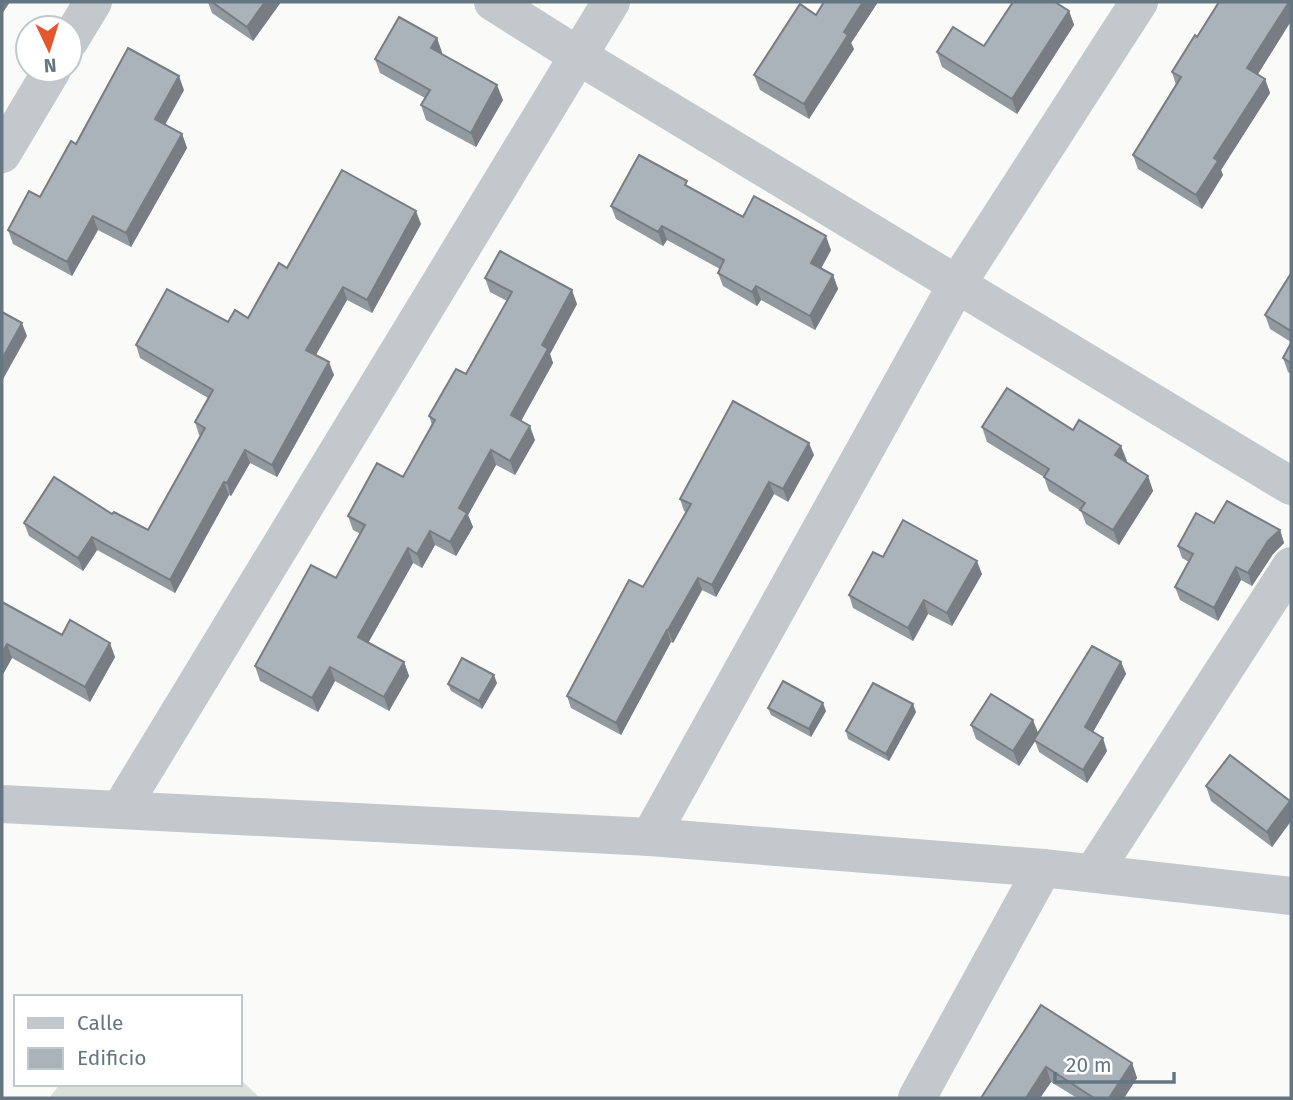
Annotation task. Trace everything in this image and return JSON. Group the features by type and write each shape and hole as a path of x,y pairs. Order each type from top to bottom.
{"street":[{"path":"493,2 1291,486"},
{"path":"120,810 611,2"},
{"path":"650,837 957,284 1139,2"},
{"path":"2,154 44,84"},
{"path":"1093,873 1291,566"},
{"path":"2,804 650,837 1043,868 1291,896"},
{"path":"917,1098 1043,868"}],"shaded area":[{"path":"242,1081 260,1098 49,1098 58,1086 242,1086"}],"building":[{"path":"212,2 265,2 247,27"},
{"path":"824,2 863,2 844,32 848,35 804,104 754,75 800,4 816,15"},
{"path":"1013,2 1055,2 1069,11 1012,99 937,52 953,27 984,46"},
{"path":"1219,2 1289,2 1247,68 1265,79 1214,158 1218,161 1196,195 1133,155 1181,77 1172,72"},
{"path":"399,17 437,38 431,48 497,85 471,133 421,105 430,90 375,59"},
{"path":"128,48 179,76 155,119 182,134 126,233 93,216 67,262 8,230 29,191 40,197 71,141 76,144"},
{"path":"639,155 687,181 685,185 743,217 754,196 826,236 811,263 833,275 810,316 756,286 752,292 718,273 724,260 662,226 658,232 611,206"},
{"path":"342,170 416,211 367,300 343,287 306,350 329,362 272,465 245,450 227,483 224,482 170,580 92,537 78,558 24,523 54,477 112,514 114,512 148,530 205,428 195,422 213,390 136,345 167,289 228,322 235,310 248,318 279,263 287,268"},
{"path":"500,251 572,290 542,345 548,349 511,415 530,426 510,461 491,450 459,508 467,513 450,542 430,531 417,554 408,548 358,637 404,662 384,697 330,667 312,698 255,666 311,565 336,578 365,525 348,516 377,463 403,477 435,420 429,416 456,369 466,374 512,292 485,278"},
{"path":"1291,276 1291,331 1265,315"},
{"path":"2,312 22,323 2,359"},
{"path":"1291,343 1291,363 1283,358"},
{"path":"1007,388 1073,430 1079,420 1121,446 1115,455 1148,476 1113,530 1080,510 1085,503 1044,477 1049,469 982,427"},
{"path":"733,401 809,443 783,489 769,482 712,585 698,578 616,723 567,696 629,580 643,587 691,504 680,499"},
{"path":"1227,501 1280,530 1268,541 1248,573 1236,567 1214,608 1175,587 1193,554 1178,546 1196,513 1214,523"},
{"path":"903,520 977,561 947,613 924,600 908,628 849,595 873,552 883,557"},
{"path":"2,602 62,635 70,620 110,643 85,687 7,644 2,653"},
{"path":"1092,646 1121,662 1085,727 1103,738 1083,770 1034,740"},
{"path":"462,658 494,675 479,701 448,684"},
{"path":"783,681 823,703 809,729 768,708"},
{"path":"873,683 913,704 886,754 846,731"},
{"path":"991,694 1033,720 1013,751 971,725"},
{"path":"1230,755 1290,801 1267,832 1206,786"},
{"path":"1041,1005 1132,1063 1109,1098 1094,1098 1046,1067 1026,1098 981,1098"}]}
